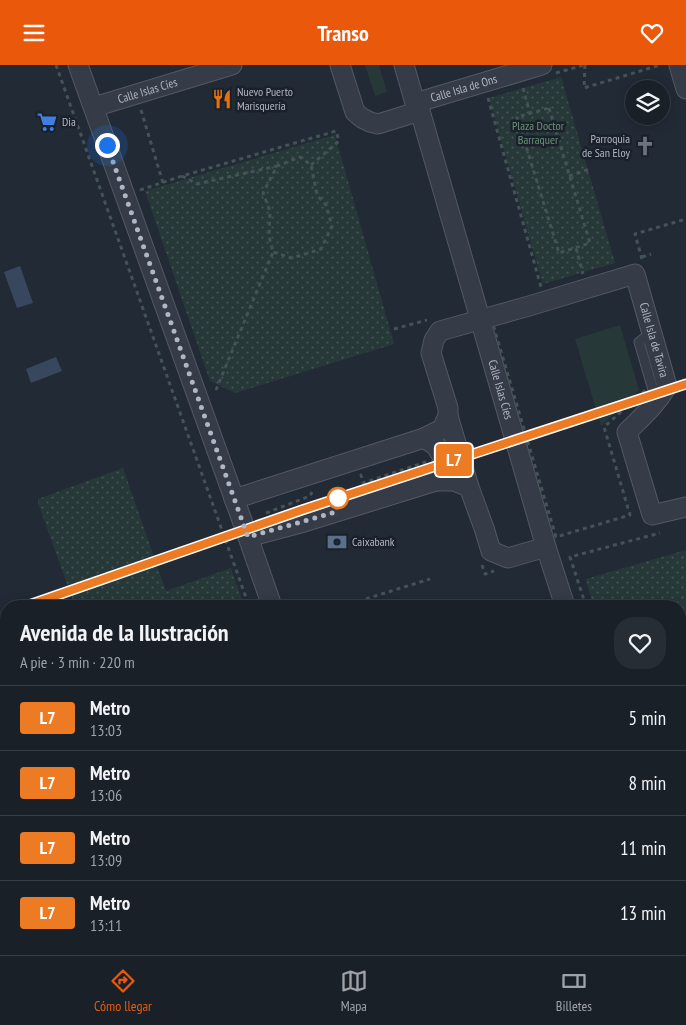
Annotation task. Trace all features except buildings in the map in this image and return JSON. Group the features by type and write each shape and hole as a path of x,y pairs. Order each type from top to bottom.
{"street":[{"path":"79,65 270,600"},
{"name":"Calle Islas Cíes","path":"94,107 232,65"},
{"path":"340,65 355,112 362,118 378,124 418,107"},
{"name":"Calle Islas Cíes","path":"404,65 563,600"},
{"path":"679,66 686,89"},
{"name":"Calle Isla de Ons","path":"418,107 545,70"},
{"name":"Calle Isla de Tavira","path":"480,319 635,274 668,386 654,394 649,412 627,432 652,515 686,507"},
{"path":"480,319 440,331 434,340 431,353 448,408 448,416 491,551 508,558 546,547"},
{"path":"234,499 424,438 442,429 448,416"},
{"path":"424,438 436,446 443,458 436,481"},
{"path":"248,537 304,522 436,481 454,481 470,487"}],"path":[{"path":"56,65 247,600"},
{"path":"545,70 585,65 584,89 660,65"},
{"path":"522,84 530,114"},
{"path":"487,94 542,292"},
{"path":"549,108 569,176 590,243 559,253 517,117 549,108"},
{"path":"141,109 163,183"},
{"path":"140,190 336,131 339,141 311,165"},
{"path":"182,176 197,184 278,166 300,157 311,165 317,195 326,205 332,226 321,249 292,258 273,252"},
{"path":"216,390 273,252 269,236 270,211 263,193 278,166"},
{"path":"569,176 590,169"},
{"path":"643,262 635,234 686,219"},
{"path":"576,248 585,281"},
{"path":"642,257 651,254"},
{"path":"633,280 651,333 660,368 654,394 604,427 630,515 556,537 492,321 633,280"},
{"path":"394,329 428,319"},
{"path":"365,473 361,475 363,483 432,461"},
{"path":"584,600 570,557 667,531"},
{"path":"482,565 485,574"},
{"path":"362,600 430,579"}],"green space":[{"path":"365,65 379,65 387,92 375,96"},
{"name":"Plaza Doctor Barraquer","path":"561,77 615,263 543,284 489,98"},
{"path":"335,135 394,344 235,393 210,381 145,191"},
{"path":"620,325 639,390 601,426 575,339"},
{"path":"123,468 166,591 231,568 242,600 73,600 38,499"},
{"path":"686,550 686,600 591,600 586,579"}],"water":[{"path":"20,266 33,303 17,308 4,272"},
{"path":"56,357 62,371 31,383 26,369"}],"metro line":[{"name":"L7","path":"43,600 302,510 686,384"}],"place":[{"name":"Nuevo Puerto Marisquería","path":"222,99"},
{"name":"Dia","path":"47,122"},
{"name":"Parroquia de San Eloy","path":"645,146"},
{"name":"Caixabank","path":"337,542"}],"route":[{"path":"107,145 248,537 336,512 338,498"}]}
